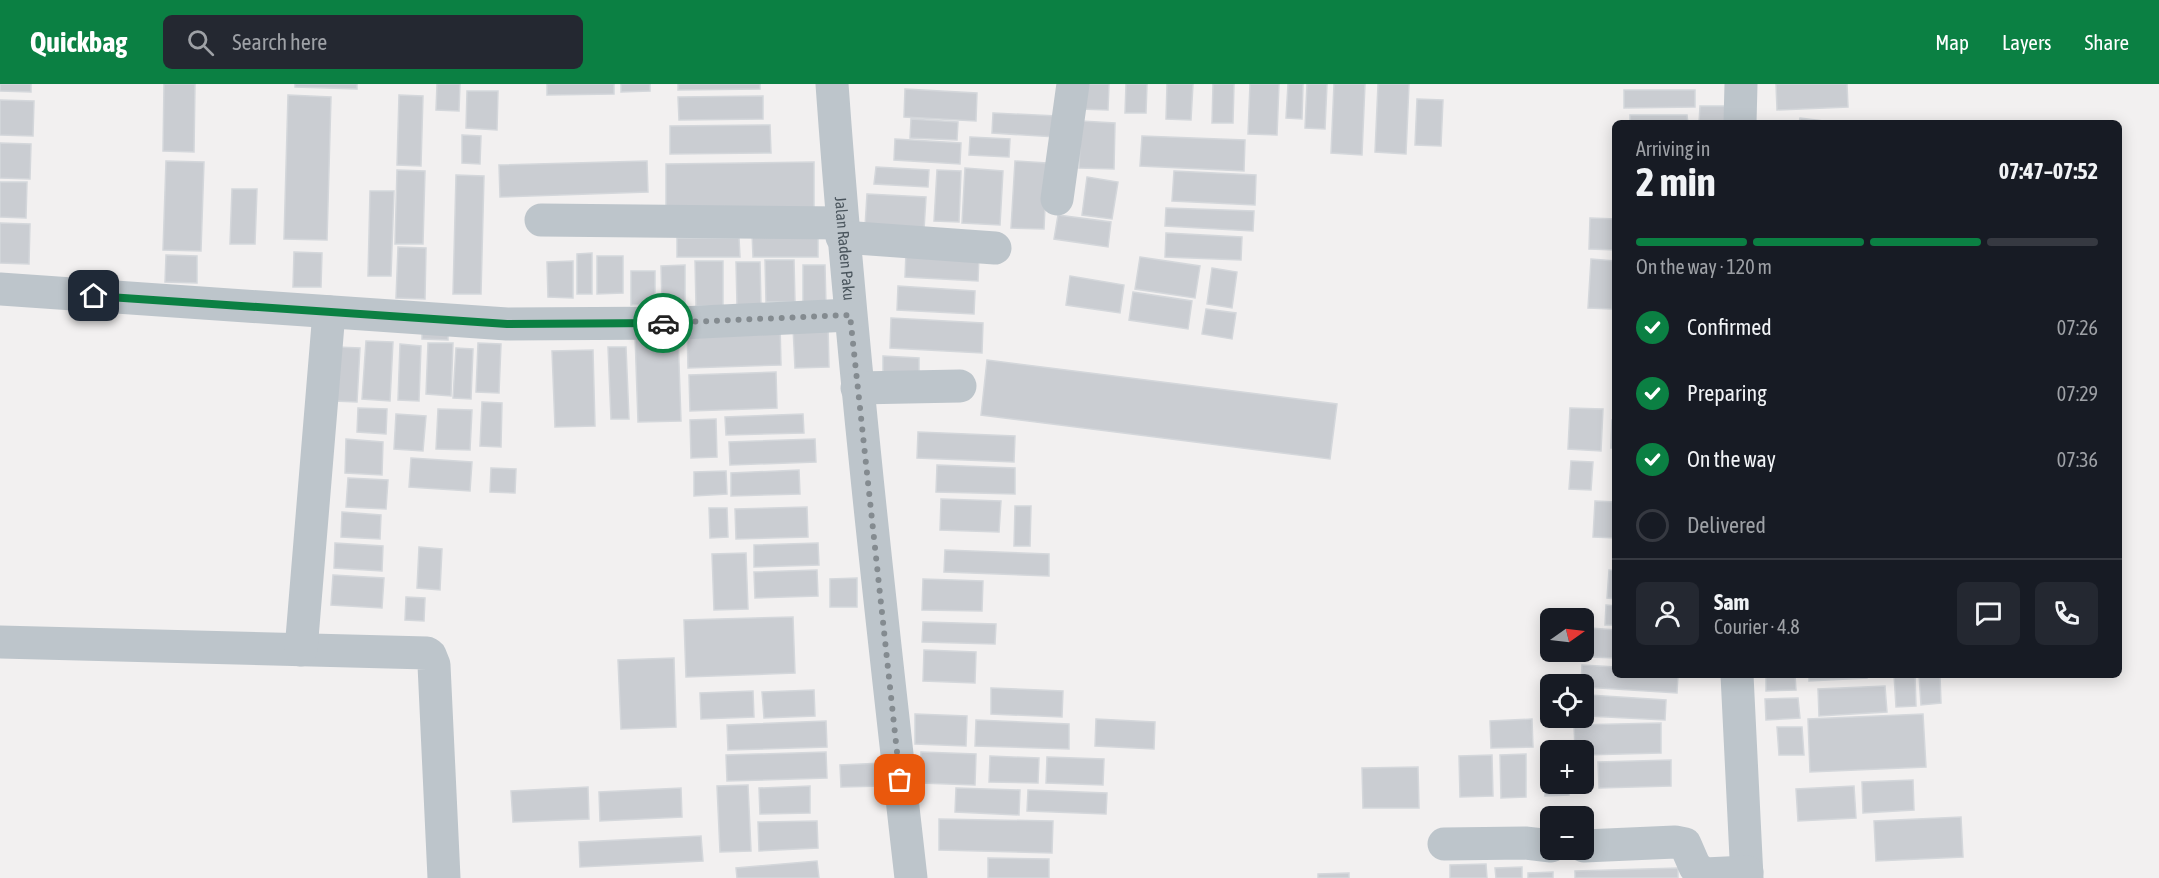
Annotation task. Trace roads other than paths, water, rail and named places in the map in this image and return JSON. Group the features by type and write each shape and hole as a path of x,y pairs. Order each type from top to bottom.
{"street":[{"name":"Jalan Raden Paku","path":"832,84 842,230 857,388 911,878"},
{"path":"1057,199 1073,84"},
{"path":"1740,120 1741,84"},
{"path":"541,220 842,230 995,248"},
{"path":"0,289 507,324 681,323 850,315"},
{"path":"301,650 329,312"},
{"path":"857,388 960,386"},
{"path":"0,642 430,655 434,665 444,878"},
{"path":"1594,846 1675,842 1685,844 1695,867 1705,874 1747,875 1737,678"},
{"path":"1444,844 1540,845"}]}
